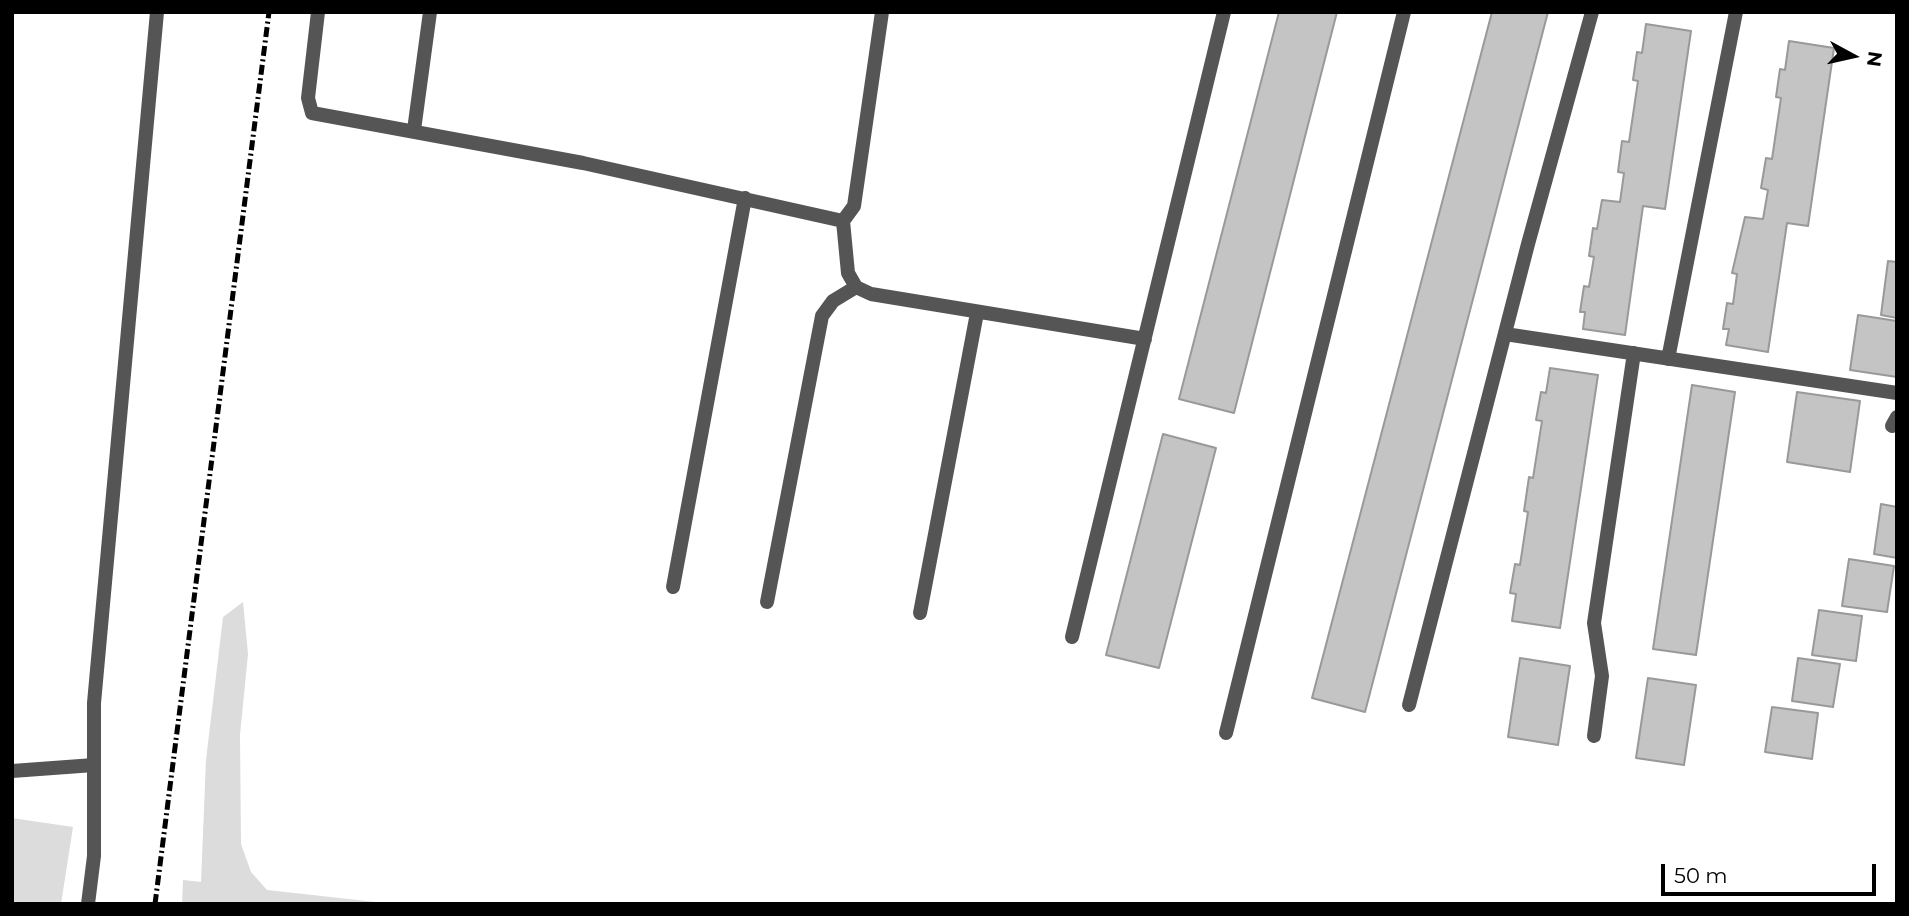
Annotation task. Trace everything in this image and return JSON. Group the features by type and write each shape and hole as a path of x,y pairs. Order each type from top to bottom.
{"street":[{"path":"88,904 94,856 94,703 157,12"},
{"path":"318,12 308,98 312,113 414,130 745,198 843,221"},
{"path":"414,130 430,12"},
{"path":"882,12 854,206 843,221 848,273 856,287 872,294 977,313 1145,339"},
{"path":"1072,638 1224,12"},
{"path":"1226,733 1404,12"},
{"path":"1409,705 1592,12"},
{"path":"1668,359 1736,12"},
{"path":"673,587 745,198"},
{"path":"767,602 822,316 833,300 856,287"},
{"path":"919,613 977,313"},
{"path":"1505,334 1897,393"},
{"path":"1594,736 1602,676 1594,623 1634,353"},
{"path":"12,771 94,765"}],"shaded area":[{"path":"243,602 248,654 240,735 241,844 251,872 267,890 394,904 182,904 183,880 201,882 206,760 223,617"},
{"path":"12,818 73,827 61,904 12,904"}],"building":[{"path":"1279,12 1337,12 1234,413 1179,399"},
{"path":"1492,12 1548,12 1365,712 1312,698"},
{"path":"1646,24 1691,31 1665,209 1643,206 1625,335 1583,329 1585,312 1580,312 1584,286 1589,287 1594,257 1589,256 1593,228 1597,229 1602,200 1620,202 1624,173 1618,172 1622,141 1629,142 1638,81 1633,80 1637,52 1642,53"},
{"path":"1789,41 1834,48 1808,226 1787,223 1768,352 1726,345 1729,329 1723,329 1727,303 1733,304 1737,274 1732,273 1745,217 1763,219 1768,190 1761,188 1766,158 1772,159 1781,98 1776,97 1780,69 1785,70"},
{"path":"1888,261 1897,262 1897,318 1881,315"},
{"path":"1858,315 1897,321 1897,377 1850,370"},
{"path":"1550,368 1598,375 1560,628 1512,621 1516,594 1510,593 1515,564 1520,565 1528,512 1524,511 1529,477 1533,478 1542,421 1536,420 1541,392 1546,393"},
{"path":"1692,385 1735,392 1696,655 1653,649"},
{"path":"1797,392 1860,401 1850,472 1787,462"},
{"path":"1163,434 1216,448 1159,668 1106,655"},
{"path":"1881,504 1897,507 1897,558 1874,554"},
{"path":"1849,559 1894,566 1887,612 1842,606"},
{"path":"1819,610 1862,616 1856,661 1812,655"},
{"path":"1520,658 1570,666 1558,745 1508,737"},
{"path":"1798,658 1840,664 1833,707 1792,701"},
{"path":"1648,678 1696,685 1684,765 1636,758"},
{"path":"1772,707 1818,713 1812,759 1765,752"}],"railway":[{"path":"155,904 269,12"}]}
